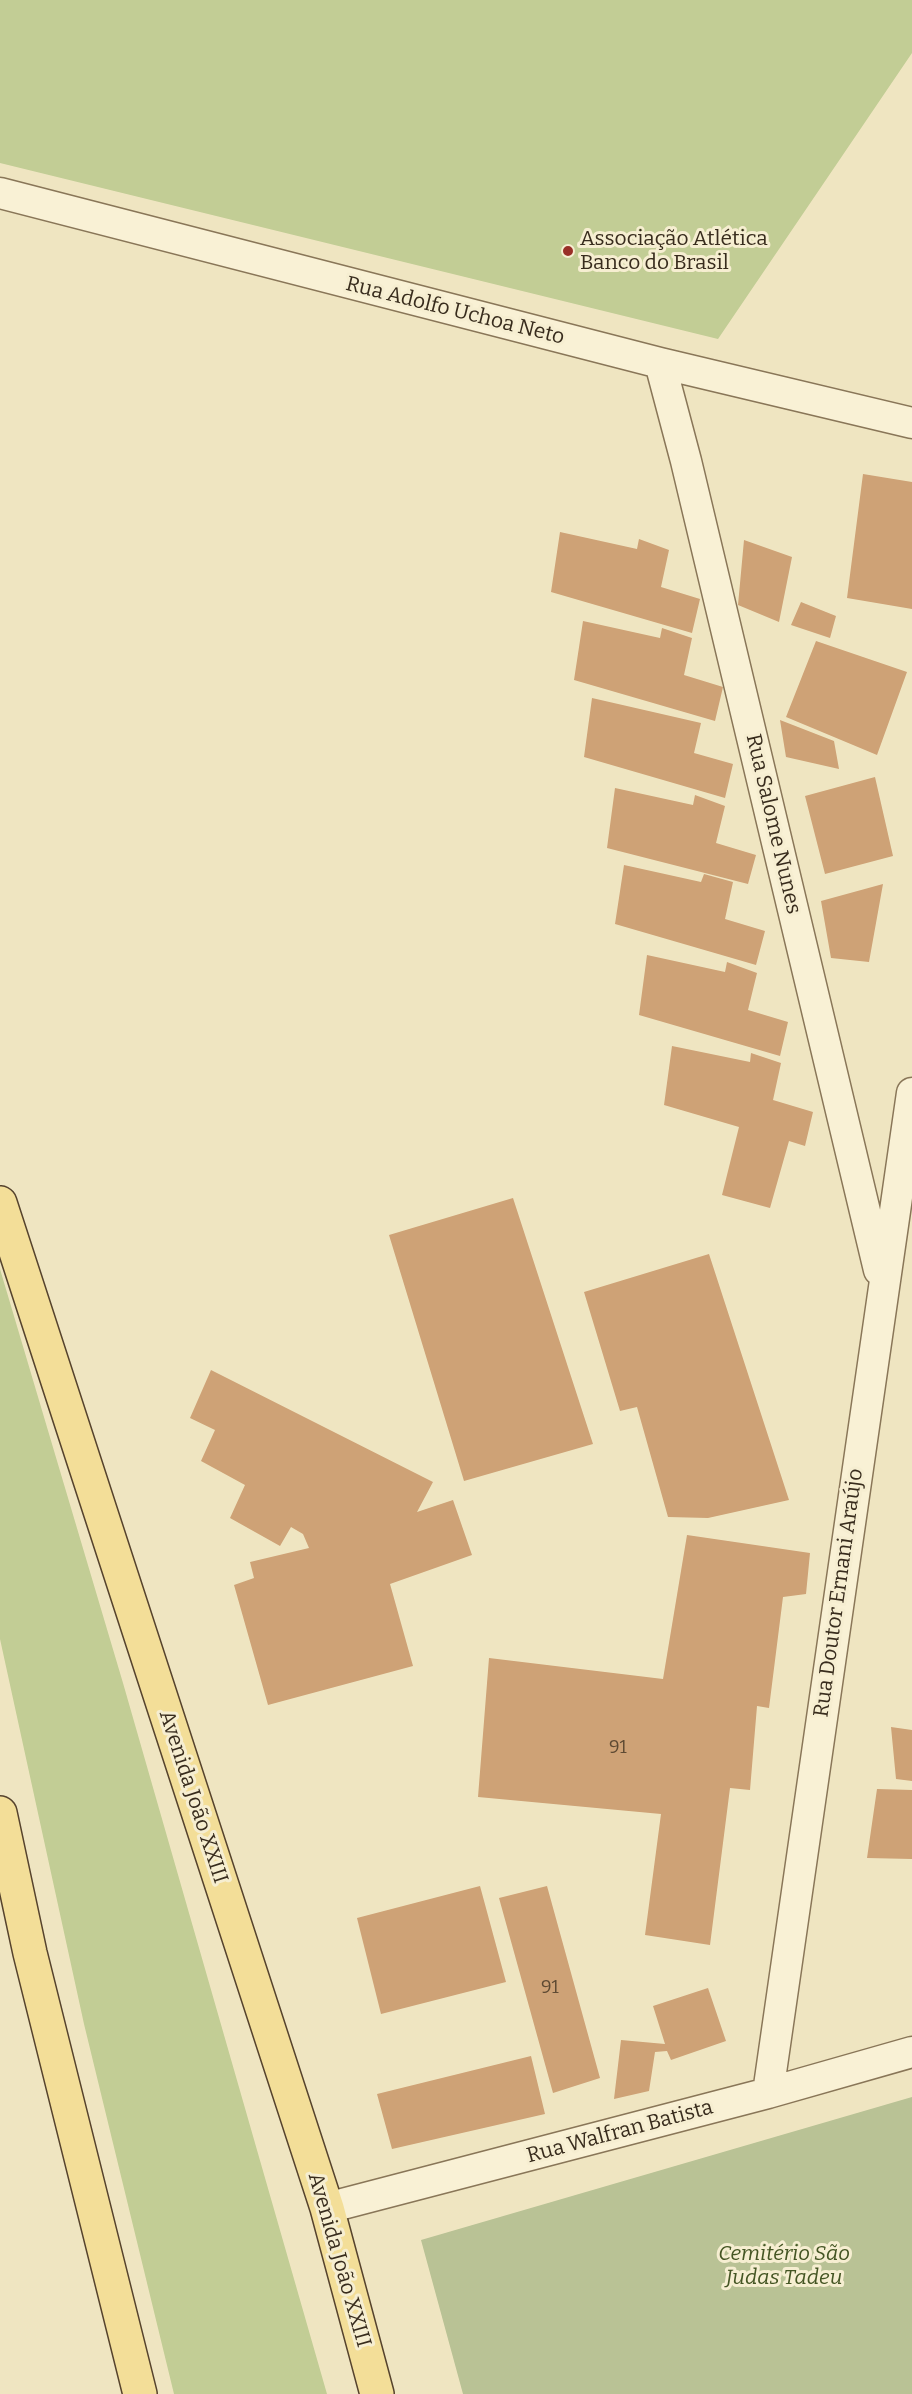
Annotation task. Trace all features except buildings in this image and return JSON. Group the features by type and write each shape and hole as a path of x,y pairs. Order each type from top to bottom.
{"main road":[{"name":"Avenida João XXIII","path":"0,1203 327,2208 377,2394"},
{"path":"0,1814 30,1953 140,2394"}],"street":[{"name":"Rua Adolfo Uchoa Neto","path":"0,194 660,363 912,423"},
{"name":"Rua Salome Nunes","path":"660,363 686,460 883,1286"},
{"name":"Rua Doutor Ernani Araújo","path":"768,2093 912,1093"},
{"name":"Rua Walfran Batista","path":"327,2208 768,2093 912,2052"}],"green space":[{"name":"Associação Atlética Banco do Brasil","path":"0,0 912,0 912,53 718,339 0,163"},
{"path":"0,1269 123,1683 327,2394 174,2394 84,2024 0,1639"},
{"name":"Cemitério São Judas Tadeu","path":"912,2097 912,2394 463,2394 421,2240"}],"place":[{"name":"Associação Atlética Banco do Brasil","path":"568,251"}]}
